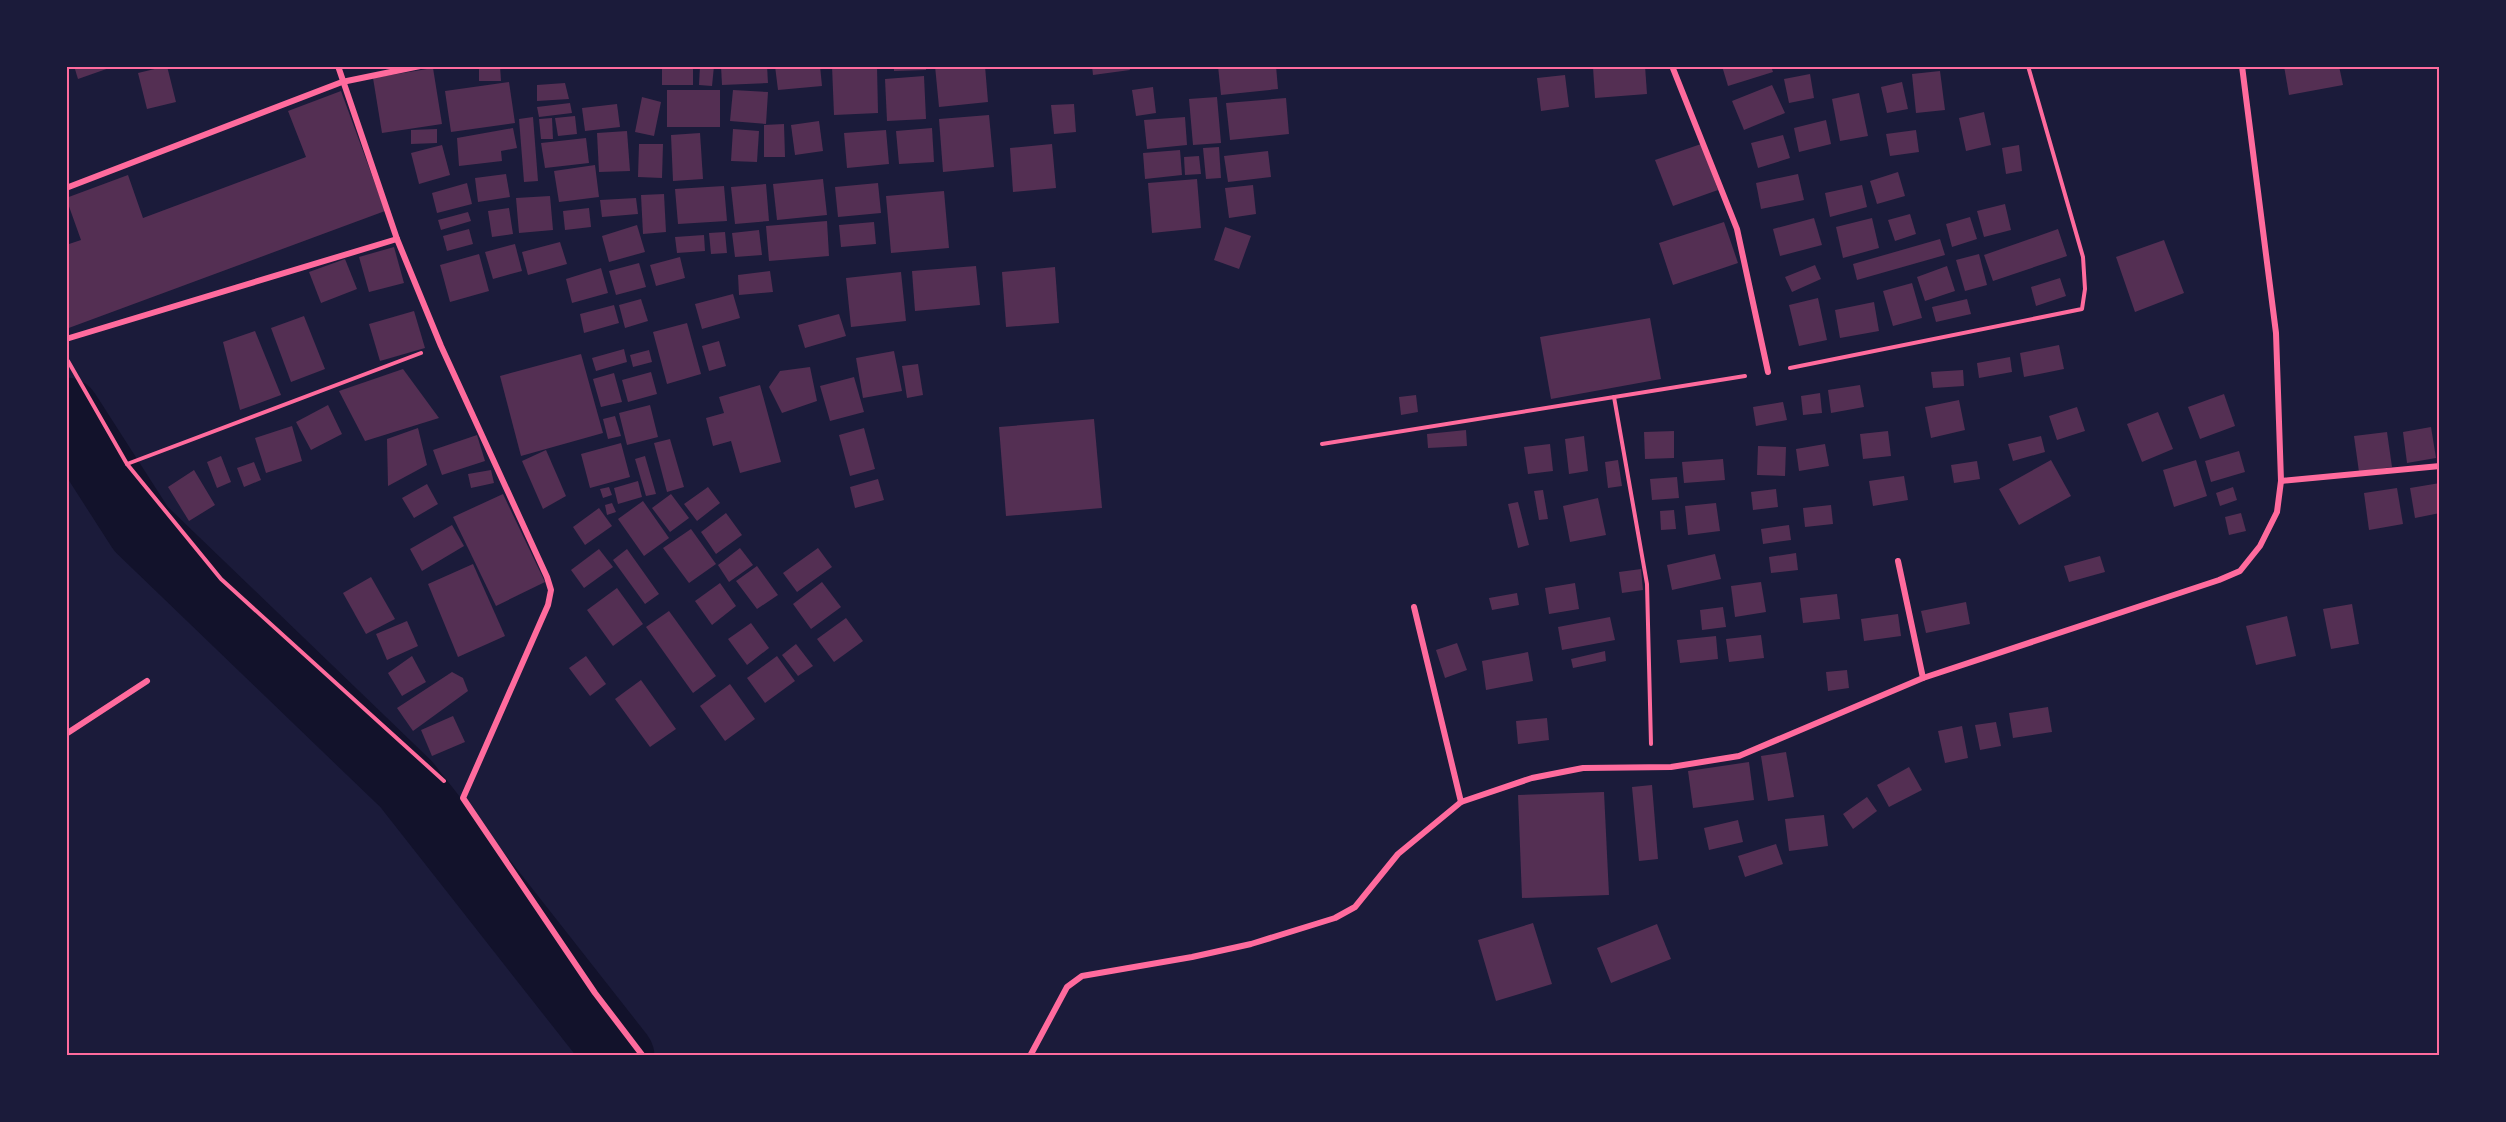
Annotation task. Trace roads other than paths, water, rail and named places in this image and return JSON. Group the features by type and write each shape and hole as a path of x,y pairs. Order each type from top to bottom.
{"street":[{"path":"338,66 397,239 441,346 551,590 548,605 463,798 595,993 643,1056"},
{"path":"66,188 342,82 420,66"},
{"path":"1672,66 1737,229 1768,372"},
{"path":"1030,1056 1067,987 1082,976 1211,953 1335,918 1355,907 1398,854 1461,802 1532,778 1583,768 1683,766 1739,756 1923,678 2219,580 2240,571 2268,533 2277,512 2281,482 2276,333 2242,66"},
{"path":"66,339 397,239"},
{"path":"2281,482 2440,466"},
{"path":"1898,561 1923,678"},
{"path":"1414,607 1461,802"},
{"path":"66,734 147,681"}],"waterway":[{"path":"66,412 141,529 406,784 620,1056"}]}
